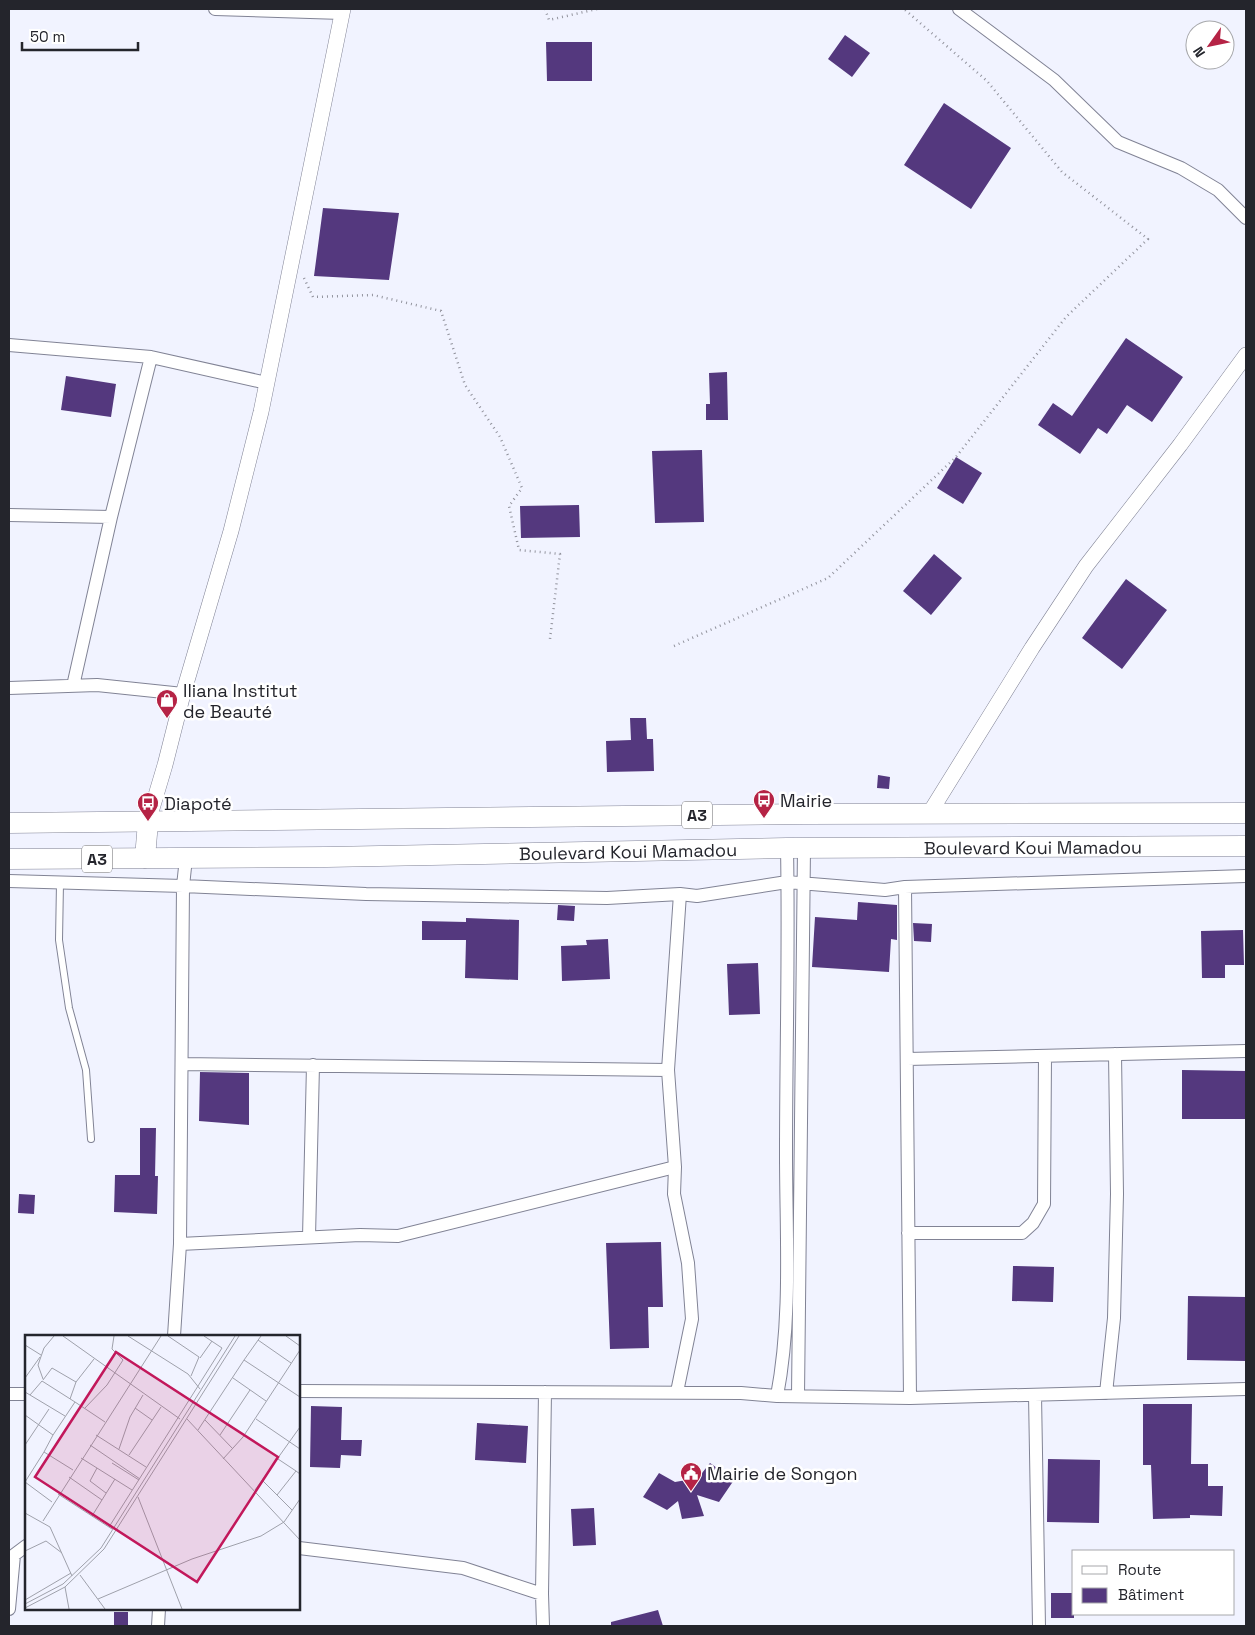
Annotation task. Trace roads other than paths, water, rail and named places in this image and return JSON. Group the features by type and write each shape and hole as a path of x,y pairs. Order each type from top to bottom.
{"main road":[{"name":"Boulevard Koui Mamadou","path":"9,822 803,814 1246,813"},
{"path":"145,858 148,822"},
{"name":"Boulevard Koui Mamadou","path":"9,859 327,857 795,848 1246,846"}],"street":[{"path":"148,822 231,531 267,383 294,258 342,11 215,9"},
{"path":"959,9 1054,80 1118,142 1181,168 1218,190 1246,218"},
{"path":"9,345 151,357 267,383"},
{"path":"929,814 1032,648 1086,566 1180,445 1246,355"},
{"path":"73,686 111,517 151,357"},
{"path":"9,515 111,517"},
{"path":"9,688 97,686 183,694"},
{"path":"777,1396 784,1360 786,1320 786,1096 789,950 787,882 795,848"},
{"path":"795,848 803,883 798,1396"},
{"path":"174,1335 180,1244 183,886 186,858"},
{"path":"9,881 366,894 588,898 680,894 696,896 787,882 885,890 905,887 1246,876"},
{"path":"905,887 910,1398"},
{"path":"677,1392 692,1319 688,1263 674,1194 675,1167 668,1070 680,894"},
{"path":"907,1059 1246,1051"},
{"path":"1106,1393 1114,1318 1116,1251 1115,1054"},
{"path":"908,1233 1022,1233 1033,1223 1044,1204 1045,1056"},
{"path":"182,1064 668,1070"},
{"path":"309,1237 313,1066"},
{"path":"180,1244 360,1235 398,1236 675,1167"},
{"path":"300,1391 677,1392 910,1398 1246,1389"},
{"path":"543,1626 545,1392"},
{"path":"9,1394 25,1394"},
{"path":"1035,1395 1039,1626"},
{"path":"9,1609 14,1555 25,1547"},
{"path":"300,1548 463,1568 542,1594"},
{"path":"158,1626 159,1610"}],"lane":[{"path":"60,883 59,940 69,1008 86,1070 91,1139"}],"place":[{"name":"Iliana Institut de Beauté","path":"167,719"},
{"name":"Mairie","path":"764,819"},
{"name":"Diapoté","path":"148,822"},
{"name":"Mairie de Songon","path":"691,1492"}]}
